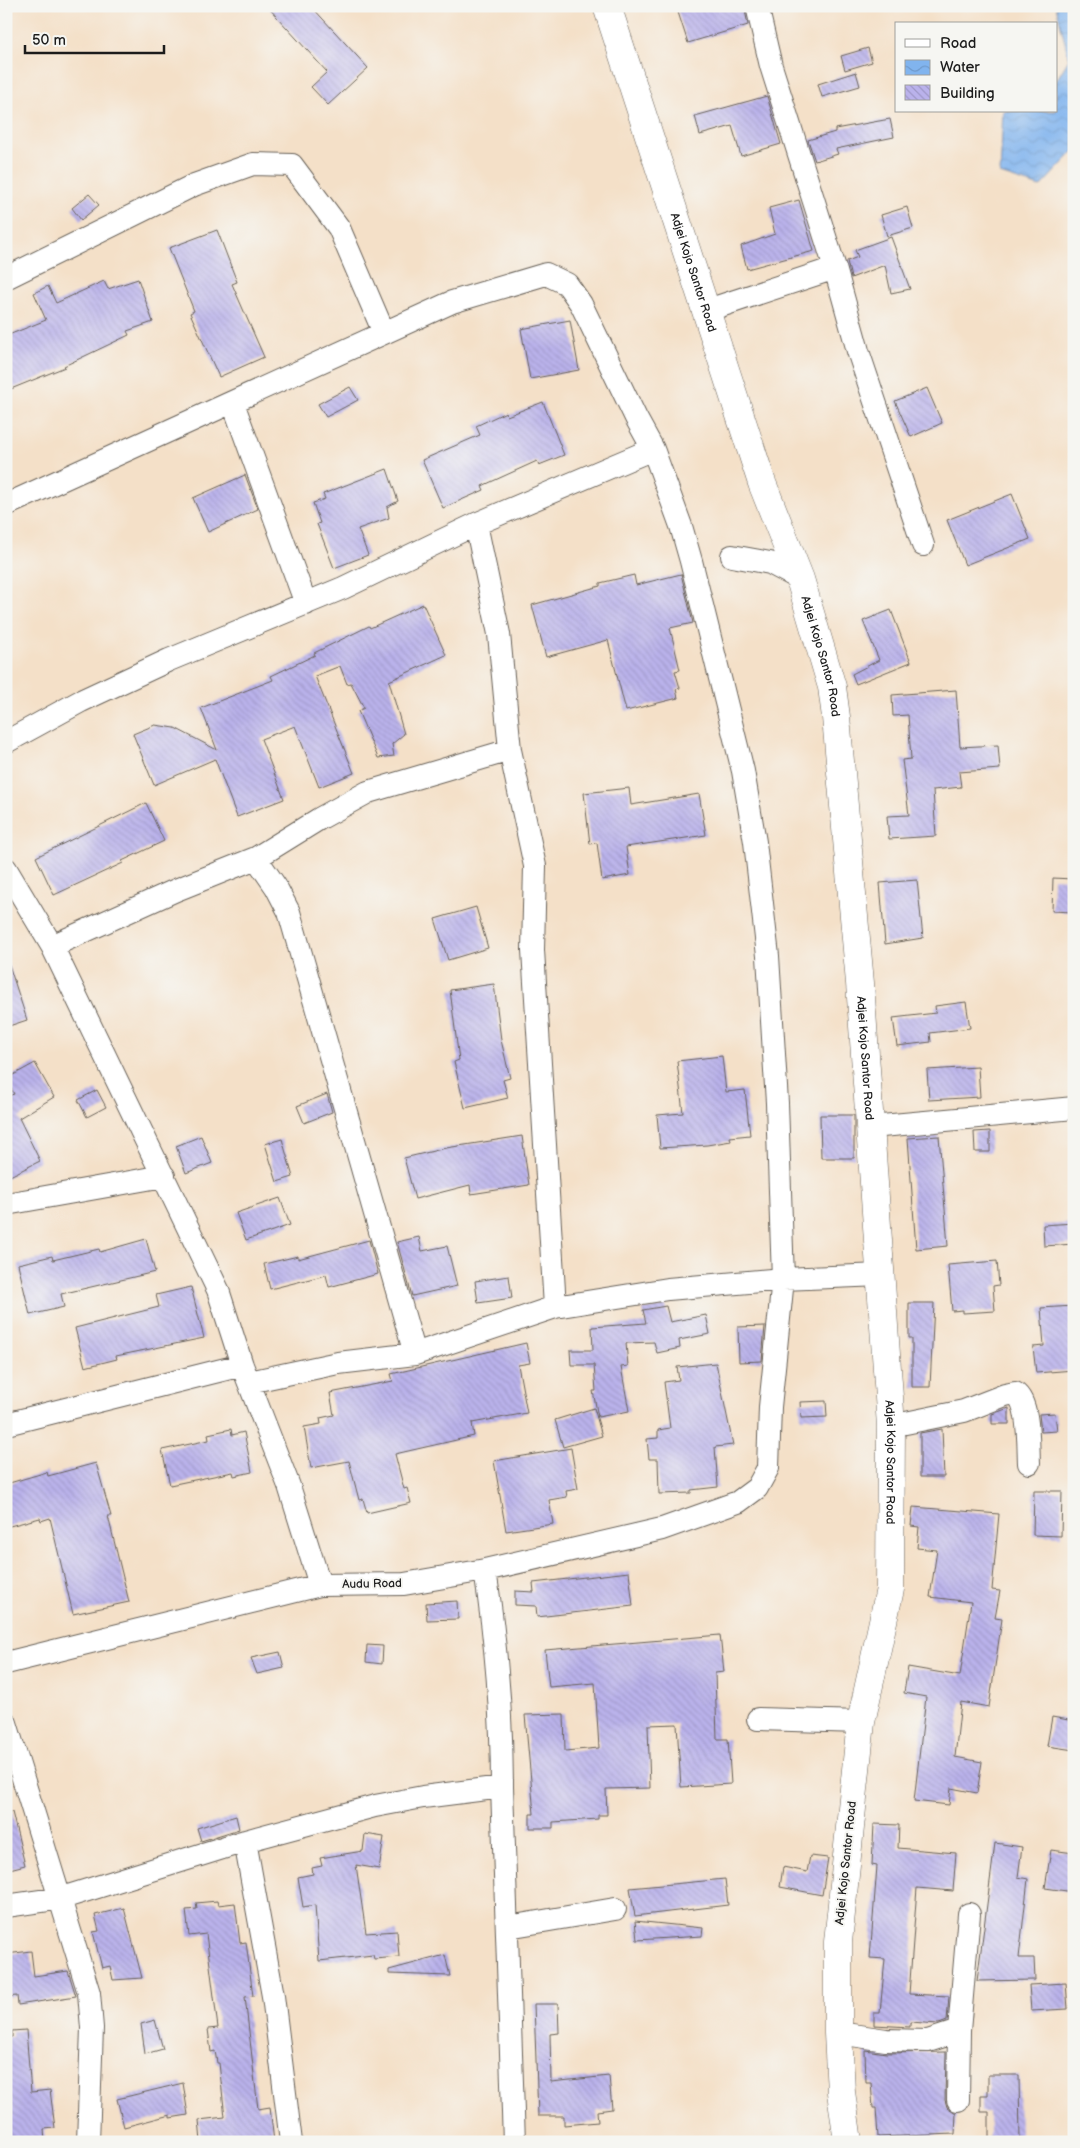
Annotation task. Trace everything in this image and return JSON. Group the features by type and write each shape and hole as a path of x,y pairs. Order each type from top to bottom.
{"street":[{"name":"Adjei Kojo Santor Road","path":"607,6 762,483 800,579 832,687 836,717 871,1127 891,1426 890,1589 861,1722 838,1942 838,2033 841,2092 848,2142"},
{"path":"757,6 771,66 835,268 858,351 923,545"},
{"path":"6,278 194,185 253,164 292,165 339,228 384,333"},
{"path":"705,311 835,268"},
{"name":"Audu Road","path":"6,505 452,302 546,274 567,284 581,304 636,418 653,448 691,560 743,771 755,842 773,1012 783,1279 770,1406 768,1468 757,1488 738,1502 662,1529 485,1570 404,1584 320,1585 6,1664"},
{"path":"232,403 271,503 306,604"},
{"path":"6,742 81,701 170,660 306,604 476,524 653,448"},
{"path":"476,524 499,634 510,750 535,866 533,950 555,1307"},
{"path":"732,556 770,564 800,579"},
{"path":"52,946 176,890 256,858 319,819 368,792 510,750"},
{"path":"256,858 276,887 289,912 415,1354"},
{"path":"6,869 52,946 218,1290 245,1373 289,1486 320,1585"},
{"path":"871,1127 1074,1108"},
{"path":"6,1204 164,1176"},
{"path":"6,1424 245,1373 415,1354 555,1307 668,1289 783,1279 881,1276"},
{"path":"891,1426 964,1411 1015,1393 1020,1396 1025,1410 1029,1463"},
{"path":"485,1570 494,1627 502,1737 514,2142"},
{"path":"758,1719 861,1722"},
{"path":"6,1723 62,1898 89,1993 92,2028 88,2142"},
{"path":"6,1906 62,1898 245,1841 375,1806 423,1797 502,1787"},
{"path":"245,1841 273,1996 291,2142"},
{"path":"508,1927 615,1909"},
{"path":"958,2100 959,2031 969,1914"},
{"path":"838,2033 886,2040 928,2041 959,2031"}],"water":[{"path":"1056,6 1074,6 1074,151 1040,187 1000,174 1003,112 1058,112 1058,78 1069,59"}],"building":[{"path":"267,6 311,6 368,68 328,105 311,87 327,72"},
{"path":"676,6 706,6 706,9 719,6 744,6 748,25 688,43"},
{"path":"868,48 872,62 845,70 841,56"},
{"path":"856,72 860,86 822,97 818,84"},
{"path":"767,96 781,144 741,156 732,126 700,135 695,116"},
{"path":"890,119 894,137 836,149 838,154 815,161 808,140 835,132 835,129"},
{"path":"89,194 99,205 81,220 72,208"},
{"path":"799,200 814,251 747,269 741,246 775,234 769,208"},
{"path":"907,207 913,228 887,236 881,215"},
{"path":"217,230 237,282 232,284 264,357 219,377 190,313 194,311 169,248"},
{"path":"891,237 910,289 891,293 885,265 851,278 847,261 858,257 855,250"},
{"path":"138,279 153,322 127,331 129,335 65,367 6,391 6,336 46,320 34,293 48,286 56,303 104,281 108,289"},
{"path":"570,320 579,370 530,379 521,329"},
{"path":"350,387 358,400 326,417 318,404"},
{"path":"927,388 942,423 911,437 895,401"},
{"path":"543,402 564,455 539,465 537,461 482,486 484,490 443,508 422,460 480,435 476,426 506,412 507,416"},
{"path":"387,469 398,501 387,507 389,518 358,529 368,555 334,568 317,524 320,523 313,503 325,499 323,494"},
{"path":"245,475 258,509 208,532 193,498"},
{"path":"1012,494 1030,539 965,565 947,520"},
{"path":"681,574 693,623 670,628 680,670 675,671 680,688 676,689 678,698 626,711 608,640 546,657 532,605 600,586 600,583 634,575 636,585"},
{"path":"423,604 446,655 389,681 404,734 392,744 394,756 378,758 358,711 364,708 351,683 347,684 340,666 315,676 354,773 319,787 295,726 261,739 284,799 237,817 215,759 154,785 133,734 155,725 175,728 217,750 201,708 273,680 271,676 315,655 314,653 369,626 370,628"},
{"path":"891,610 911,662 856,684 852,674 879,660 863,621"},
{"path":"956,690 960,747 998,745 1000,769 959,772 961,787 933,790 936,836 889,839 887,816 909,815 902,760 911,759 908,715 893,716 892,695"},
{"path":"629,788 631,805 699,794 706,835 626,847 630,875 602,880 597,843 590,844 584,793"},
{"path":"146,803 164,841 122,861 123,863 54,895 36,857"},
{"path":"1053,878 1072,879 1072,912 1052,911"},
{"path":"917,880 923,938 885,944 880,883"},
{"path":"476,907 488,948 448,960 435,919"},
{"path":"9,965 27,1020 6,1027 6,966"},
{"path":"494,984 501,1040 510,1078 503,1080 508,1098 465,1108 454,1062 459,1060 450,990"},
{"path":"966,1002 970,1028 930,1033 931,1042 897,1046 893,1018 936,1013 935,1006"},
{"path":"722,1056 726,1092 745,1090 750,1135 730,1137 731,1141 707,1145 660,1148 657,1115 683,1113 677,1061"},
{"path":"35,1063 54,1097 19,1118 40,1161 6,1178 6,1093 8,1096 14,1094 6,1079"},
{"path":"978,1067 980,1097 929,1100 927,1070"},
{"path":"97,1090 106,1107 87,1117 78,1100"},
{"path":"327,1094 332,1112 304,1123 297,1106"},
{"path":"820,1115 854,1115 854,1158 821,1158"},
{"path":"990,1131 990,1152 975,1152 974,1132"},
{"path":"201,1136 212,1163 186,1173 176,1146"},
{"path":"522,1136 529,1185 471,1194 470,1185 415,1199 404,1158 446,1148"},
{"path":"939,1136 948,1246 916,1249 908,1138"},
{"path":"282,1139 293,1177 277,1182 265,1144"},
{"path":"280,1198 290,1225 246,1240 236,1213"},
{"path":"1074,1223 1074,1244 1044,1246 1043,1225"},
{"path":"419,1237 422,1251 447,1246 457,1286 412,1296 397,1242"},
{"path":"146,1239 155,1272 61,1294 64,1307 30,1315 18,1264 52,1256 53,1260 99,1249 100,1252"},
{"path":"369,1240 378,1274 329,1287 326,1275 270,1289 264,1264 298,1256 298,1259"},
{"path":"997,1261 999,1285 993,1286 995,1311 963,1313 963,1310 952,1311 948,1265"},
{"path":"509,1276 512,1298 478,1303 475,1281"},
{"path":"191,1287 204,1338 116,1356 117,1359 85,1367 75,1328 159,1307 156,1295"},
{"path":"909,1303 934,1303 930,1387 912,1387 912,1338 909,1338"},
{"path":"666,1306 670,1322 706,1315 710,1334 679,1340 680,1348 657,1353 654,1342 626,1343 628,1366 621,1367 629,1411 598,1417 593,1391 596,1391 594,1365 571,1365 570,1350 593,1350 592,1327 646,1323 643,1310"},
{"path":"1074,1306 1074,1370 1036,1373 1033,1347 1044,1346 1041,1308"},
{"path":"765,1326 762,1361 739,1362 738,1327"},
{"path":"526,1343 530,1363 518,1365 527,1413 472,1423 474,1436 395,1454 404,1489 407,1488 411,1503 367,1513 363,1499 359,1500 349,1461 311,1468 304,1427 321,1424 320,1418 334,1415 330,1393 393,1381 391,1374"},
{"path":"716,1363 733,1445 715,1447 718,1487 691,1490 691,1493 659,1494 658,1459 649,1459 647,1439 658,1438 658,1430 670,1428 664,1382 679,1380 677,1367"},
{"path":"826,1401 827,1417 801,1418 800,1402"},
{"path":"594,1408 602,1436 563,1447 555,1420"},
{"path":"1009,1408 1009,1424 992,1424 992,1414"},
{"path":"1055,1413 1057,1431 1041,1432 1039,1414"},
{"path":"231,1429 232,1435 244,1432 252,1472 234,1476 233,1472 170,1485 162,1450 209,1440 208,1434"},
{"path":"942,1429 944,1477 920,1477 920,1433"},
{"path":"571,1448 578,1489 566,1491 567,1497 549,1500 553,1524 506,1531 494,1461"},
{"path":"96,1463 111,1516 108,1516 129,1602 73,1614 50,1518 41,1521 40,1518 6,1527 6,1484 47,1472 48,1476"},
{"path":"1034,1491 1062,1491 1061,1536 1033,1535"},
{"path":"913,1507 999,1514 992,1590 1000,1591 995,1618 1002,1619 989,1707 961,1702 955,1757 982,1762 977,1793 951,1788 949,1805 914,1801 926,1697 904,1693 908,1667 960,1676 971,1602 930,1597 937,1550 917,1548 919,1527 911,1526"},
{"path":"629,1572 633,1606 537,1617 536,1606 515,1605 515,1591 534,1592 533,1583"},
{"path":"457,1601 458,1619 427,1620 426,1603"},
{"path":"720,1635 724,1672 715,1673 717,1739 728,1739 731,1784 681,1787 677,1724 648,1725 650,1788 606,1789 607,1815 598,1815 598,1819 553,1822 553,1828 530,1828 530,1814 534,1814 525,1715 564,1714 565,1751 599,1748 595,1683 549,1687 545,1650"},
{"path":"367,1645 383,1646 382,1664 366,1662"},
{"path":"280,1652 284,1668 257,1674 251,1658"},
{"path":"1052,1717 1074,1721 1074,1750 1047,1746"},
{"path":"12,1812 25,1865 6,1870 6,1813"},
{"path":"236,1816 239,1829 201,1841 197,1828"},
{"path":"874,1824 899,1825 898,1848 956,1853 953,1891 917,1888 909,1994 949,1996 947,2021 939,2024 910,2022 910,2027 874,2025 874,2013 880,2013 885,1959 870,1958 877,1866 872,1865"},
{"path":"365,1834 384,1837 379,1869 356,1865 366,1933 397,1931 399,1957 374,1959 373,1955 319,1961 315,1905 303,1907 298,1877 313,1874 312,1868 322,1866 320,1858 363,1851"},
{"path":"995,1843 1022,1847 1018,1877 1028,1879 1019,1958 1034,1958 1035,1980 977,1981"},
{"path":"1051,1850 1074,1853 1074,1892 1045,1888"},
{"path":"810,1856 828,1858 822,1895 780,1887 783,1867 807,1872"},
{"path":"725,1879 728,1905 635,1916 630,1888"},
{"path":"217,1901 218,1905 235,1903 240,1943 246,1942 253,1996 245,1997 258,2109 270,2107 274,2142 201,2142 199,2120 225,2117 219,2063 217,2063 215,2051 211,2052 208,2029 218,2028 206,1934 189,1936 186,1910 197,1909 196,1903"},
{"path":"124,1908 142,1978 113,1980 110,1966 102,1968 93,1932 99,1931 95,1915"},
{"path":"635,1921 703,1928 702,1936 637,1940"},
{"path":"31,1951 34,1976 68,1971 76,1996 18,2005 17,1996 6,1997 6,1954"},
{"path":"445,1955 450,1976 389,1974 389,1970"},
{"path":"1066,1983 1068,2009 1031,2011 1029,1985"},
{"path":"534,2004 558,2004 559,2033 550,2034 551,2082 609,2076 612,2109 597,2111 598,2122 564,2125 564,2116 538,2116"},
{"path":"155,2020 163,2049 145,2054 141,2024"},
{"path":"26,2030 31,2092 50,2090 55,2128 44,2129 45,2142 6,2142 6,2037 12,2037 12,2031"},
{"path":"865,2050 886,2053 946,2052 945,2100 947,2107 956,2113 955,2134 878,2137 876,2108 873,2108 871,2083 866,2083"},
{"path":"988,2075 1019,2075 1020,2142 989,2142 989,2112 981,2112 981,2095 988,2095"},
{"path":"183,2083 188,2115 170,2118 170,2115 124,2127 117,2099"}]}
